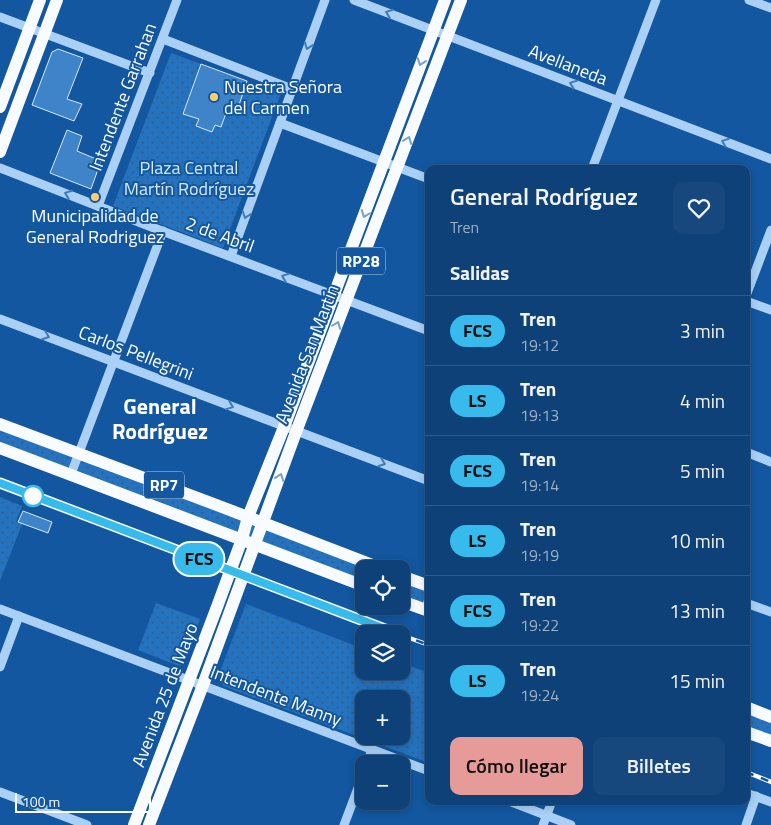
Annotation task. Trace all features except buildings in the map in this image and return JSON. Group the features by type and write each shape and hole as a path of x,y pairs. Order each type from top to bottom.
{"main road":[{"path":"0,107 40,0"},
{"path":"0,152 57,0"},
{"name":"Avenida San Martín","path":"340,298 384,162 445,0"},
{"name":"Avenida San Martín","path":"228,577 248,517 290,429 340,298 397,167 461,0"},
{"name":"RP7","path":"0,424 360,560"},
{"name":"Avenida San Martín","path":"241,582 263,523 290,429"},
{"name":"RP7","path":"0,448 355,583"},
{"name":"Avenida 25 de Mayo","path":"134,825 228,577"},
{"path":"410,579 425,585"},
{"name":"Avenida 25 de Mayo","path":"149,825 241,582"},
{"path":"410,603 425,607"},
{"path":"750,709 771,717"},
{"path":"750,733 771,741"}],"street":[{"name":"Intendente Garrahan","path":"98,206 177,0"},
{"path":"231,256 325,0"},
{"name":"Avellaneda","path":"354,0 771,159"},
{"path":"593,165 656,0"},
{"path":"749,0 771,8"},
{"path":"0,16 150,73"},
{"path":"163,39 292,89"},
{"path":"280,123 425,178"},
{"name":"2 de Abril","path":"0,168 425,330"},
{"path":"750,285 771,230"},
{"path":"71,474 163,231"},
{"path":"750,302 771,310"},
{"name":"Carlos Pellegrini","path":"0,318 425,480"},
{"path":"750,454 771,462"},
{"path":"750,604 771,612"},
{"name":"Intendente Manny","path":"0,609 425,769"},
{"path":"0,667 19,616"},
{"path":"370,755 372,749"},
{"path":"0,792 87,825"},
{"path":"750,794 771,802"},
{"path":"344,825 355,796"},
{"path":"746,825 756,796"},
{"path":"519,805 571,825"},
{"path":"543,825 551,805"}],"green space":[{"name":"Plaza Central Martín Rodríguez","path":"171,53 201,64 183,113 199,119 196,126 212,132 215,125 221,127 229,105 238,108 247,81 281,93 223,248 113,206"},
{"path":"0,424 359,560 355,560 355,583 0,448"},
{"path":"0,497 22,506 16,522 22,524 0,581"},
{"path":"410,579 425,585 425,610 410,604"},
{"path":"156,603 200,619 183,664 179,666 138,650"},
{"path":"246,604 355,646 355,680 410,680 410,666 425,672 425,762 381,745 410,745 410,690 355,690 355,735 223,686 219,674"},
{"path":"750,709 771,717 771,741 750,733"}],"railway":[{"path":"0,483 374,625"},
{"path":"410,638 425,644"},
{"path":"750,774 771,782"}],"train":[{"name":"FCS","path":"0,483 374,625"}],"place":[{"name":"Nuestra Señora del Carmen","path":"214,97"},
{"name":"Municipalidad de General Rodriguez","path":"95,197"}],"district":[{"name":"General Rodríguez","path":"160,418"}]}
